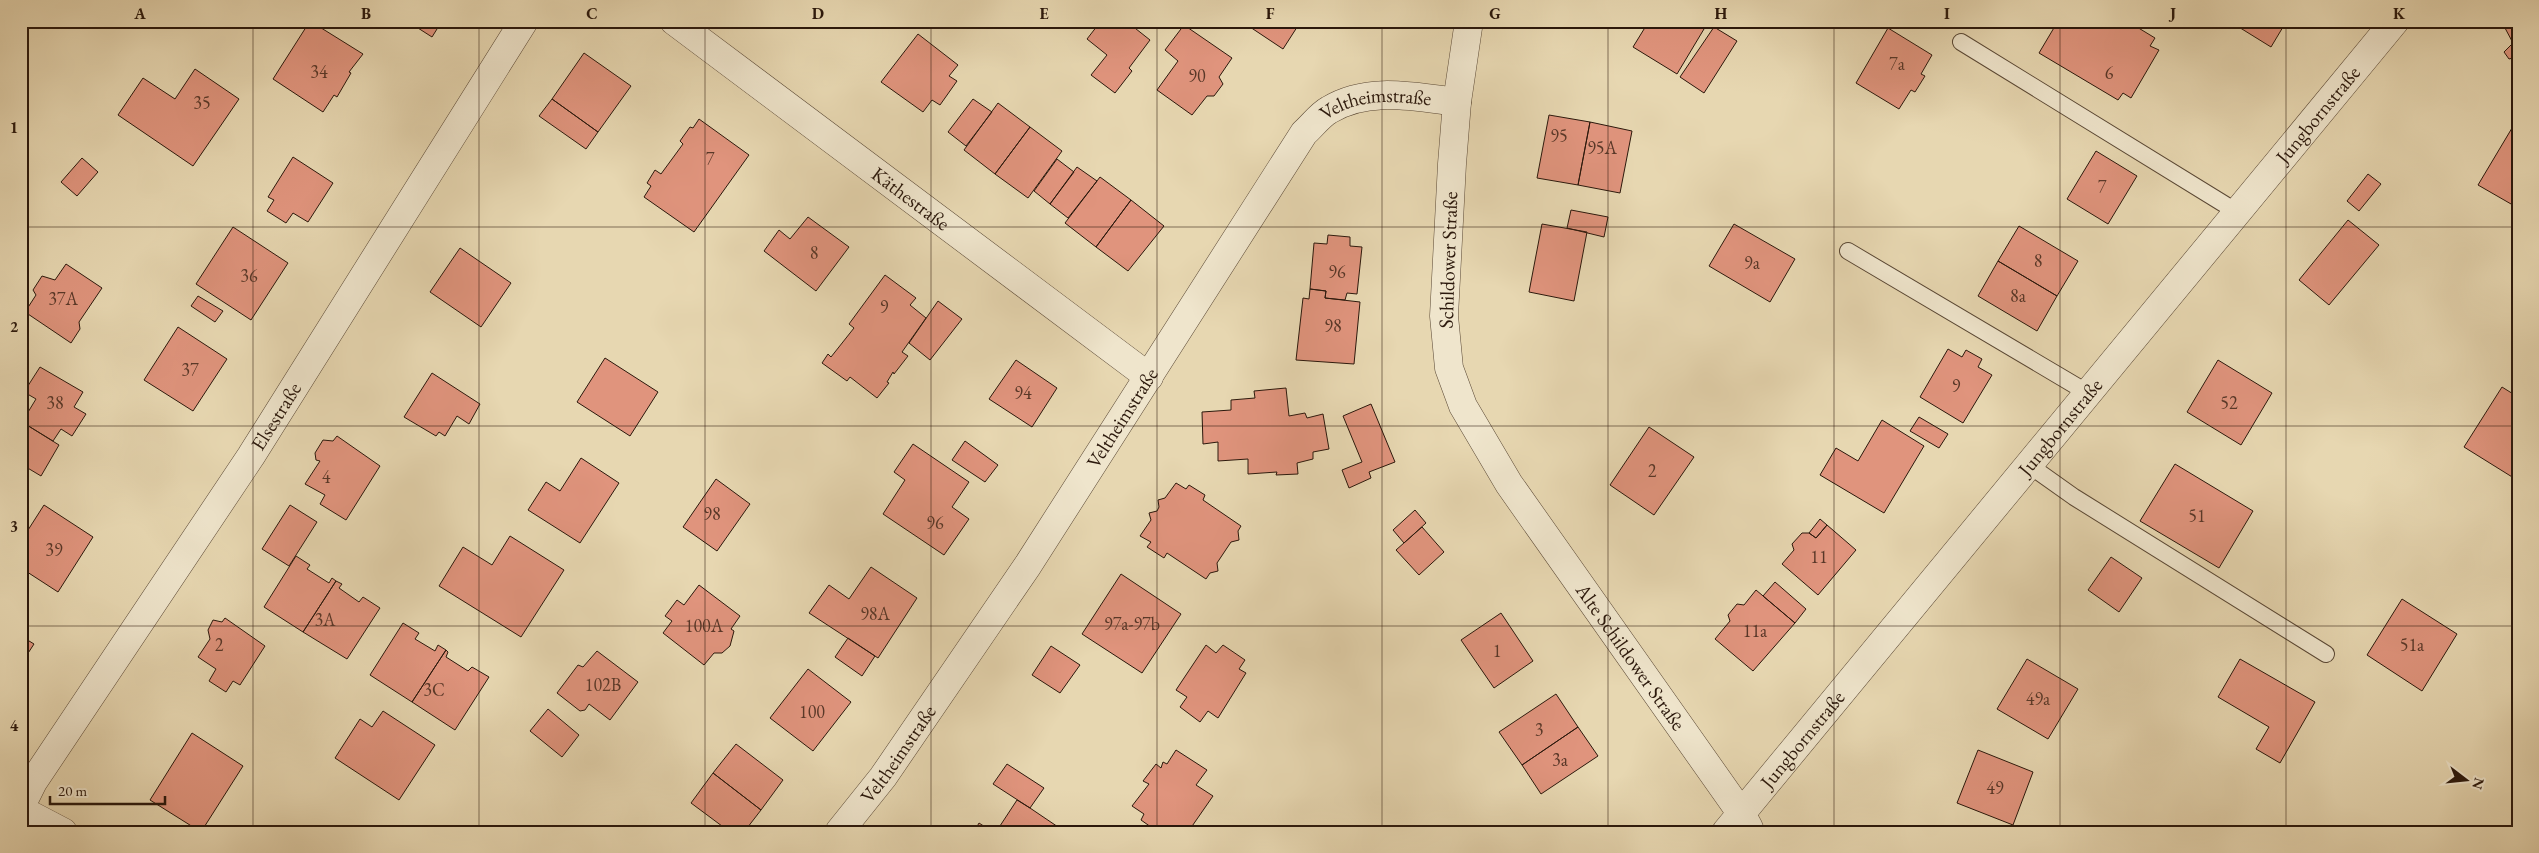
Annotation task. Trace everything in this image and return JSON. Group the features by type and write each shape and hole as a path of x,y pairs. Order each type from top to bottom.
{"street":[{"name":"Elsestraße","path":"21,806 33,782 251,456 524,21"},
{"name":"Käthestraße","path":"674,21 1149,377"},
{"name":"Schildower Straße","path":"1469,21 1457,102 1444,316 1449,368 1463,406 1509,484"},
{"name":"Jungbornstraße","path":"1739,826 2029,465 2395,21"},
{"name":"Veltheimstraße","path":"839,832 883,777 1022,574 1304,134 1328,110 1350,99 1372,95 1457,102"},
{"name":"Alte Schildower Straße","path":"1509,484 1739,826"},
{"path":"21,810 63,832"}],"lane":[{"path":"1961,42 2237,212"},
{"path":"1848,251 2088,393"},
{"path":"2029,465 2074,497 2326,654"}],"building":[{"path":"310,21 363,54 349,72 351,73 337,97 334,95 323,112 273,79"},
{"path":"407,21 442,21 432,37"},
{"path":"1101,21 1126,21 1150,40 1129,68 1132,71 1115,93 1091,75 1107,55 1087,39"},
{"path":"1241,21 1301,21 1283,49"},
{"path":"1649,21 1691,21 1704,29 1677,74 1633,47"},
{"path":"2058,21 2127,21 2155,38 2150,46 2159,50 2131,98 2123,93 2118,100 2039,53"},
{"path":"2229,21 2294,21 2292,26 2286,22 2271,47"},
{"path":"2509,21 2518,21 2518,61 2513,58 2509,59 2504,52 2513,43 2505,28"},
{"path":"1184,25 1232,58 1219,77 1223,84 1214,96 1207,96 1192,115 1157,90 1178,61 1165,50"},
{"path":"1714,27 1737,41 1704,93 1680,77"},
{"path":"1888,28 1932,55 1921,74 1925,76 1915,92 1911,90 1899,109 1856,83"},
{"path":"918,34 958,65 949,76 957,81 940,105 932,100 923,112 881,82"},
{"path":"584,53 631,86 598,132 552,99"},
{"path":"195,69 239,99 193,166 118,115 143,78 175,99"},
{"path":"552,99 598,132 586,149 539,116"},
{"path":"973,99 992,112 966,146 948,132"},
{"path":"998,103 1030,127 995,174 964,150"},
{"path":"1549,115 1590,122 1578,185 1537,178"},
{"path":"2518,118 2518,208 2478,185"},
{"path":"699,119 749,155 694,232 644,197 651,186 647,183 655,170 661,174 683,144 680,141 690,127 693,128"},
{"path":"1590,122 1632,131 1620,193 1578,185"},
{"path":"1030,127 1062,151 1028,198 995,174"},
{"path":"2096,151 2137,176 2108,224 2067,199"},
{"path":"293,157 333,183 308,222 293,213 286,223 267,211 274,200 268,197"},
{"path":"82,158 98,172 77,196 61,182"},
{"path":"1057,159 1074,172 1050,204 1034,191"},
{"path":"1077,167 1097,181 1068,218 1050,204"},
{"path":"2368,174 2381,184 2359,211 2347,201"},
{"path":"1100,177 1131,200 1096,247 1065,223"},
{"path":"1131,200 1164,226 1128,271 1096,247"},
{"path":"1571,210 1608,217 1604,237 1567,228"},
{"path":"808,217 849,247 816,291 764,251 779,230 790,239"},
{"path":"2348,220 2379,245 2329,305 2299,280"},
{"path":"1542,224 1587,232 1574,301 1529,292"},
{"path":"1734,224 1795,259 1770,302 1709,266"},
{"path":"2019,226 2078,261 2057,296 1998,261"},
{"path":"233,227 288,263 251,320 196,284"},
{"path":"1328,235 1350,237 1350,246 1362,247 1357,294 1347,293 1345,300 1325,298 1326,291 1310,289 1314,243 1327,244"},
{"path":"460,248 511,283 481,327 430,292"},
{"path":"1998,261 2057,296 2037,331 1978,296"},
{"path":"66,264 102,288 79,322 80,329 71,343 25,312 36,295 33,290 42,276 55,280"},
{"path":"885,275 916,298 910,305 926,318 902,352 908,356 894,374 893,372 887,382 889,383 877,398 850,377 847,381 822,363 828,354 831,357 854,328 849,324"},
{"path":"1310,289 1326,291 1325,298 1360,302 1354,364 1296,360 1303,298 1309,299"},
{"path":"198,296 223,311 215,322 191,306"},
{"path":"938,301 962,319 930,360 909,343"},
{"path":"178,327 227,359 193,411 144,380"},
{"path":"1948,349 1962,357 1966,350 1982,359 1978,367 1992,375 1963,423 1920,397"},
{"path":"605,358 658,392 630,436 577,402"},
{"path":"1016,360 1057,388 1032,427 989,399"},
{"path":"2218,360 2272,393 2241,445 2187,412"},
{"path":"40,367 83,392 74,407 86,414 72,436 61,429 53,441 22,422 36,399 24,392"},
{"path":"432,373 480,404 469,424 457,416 445,436 439,432 436,436 404,417"},
{"path":"2502,387 2518,397 2517,480 2464,447"},
{"path":"1286,388 1289,416 1305,413 1307,418 1323,414 1329,449 1313,452 1313,459 1297,463 1298,474 1276,475 1277,472 1248,474 1248,459 1218,461 1218,442 1203,444 1202,412 1231,410 1231,400 1255,398 1254,391"},
{"path":"1371,404 1395,462 1369,472 1371,478 1349,488 1342,470 1362,462 1343,416"},
{"path":"1919,417 1948,434 1939,448 1910,431"},
{"path":"1882,420 1924,446 1884,513 1820,475 1836,448 1858,461"},
{"path":"22,422 59,445 41,476 21,464"},
{"path":"1649,427 1694,457 1654,515 1610,485"},
{"path":"337,436 380,466 346,520 320,504 325,495 305,484 320,461 316,460 315,453 323,440 333,441"},
{"path":"965,441 998,465 985,482 952,460"},
{"path":"913,444 969,482 952,507 969,519 944,555 883,514 905,480 894,472"},
{"path":"581,458 619,483 580,543 528,510 546,482 560,491"},
{"path":"2175,464 2253,511 2219,568 2140,521"},
{"path":"716,479 750,504 717,551 683,527"},
{"path":"1176,483 1186,489 1189,485 1205,495 1203,500 1241,526 1238,531 1239,540 1231,542 1217,563 1218,571 1210,573 1206,579 1167,553 1164,558 1147,547 1151,542 1140,536 1151,520 1149,513 1157,511 1159,507 1158,500 1165,498"},
{"path":"44,505 93,537 58,592 21,568 21,541"},
{"path":"290,505 317,522 289,566 262,549"},
{"path":"1415,510 1426,523 1404,543 1393,530"},
{"path":"1820,519 1827,525 1816,538 1809,533"},
{"path":"1827,525 1856,550 1818,595 1782,564 1794,550 1792,544 1802,533 1809,533 1816,538"},
{"path":"1422,527 1444,552 1419,575 1396,550"},
{"path":"510,536 564,570 521,637 439,586 463,547 492,565"},
{"path":"296,556 310,565 307,569 329,583 332,578 336,581 303,632 264,607"},
{"path":"2111,557 2142,578 2119,612 2088,590"},
{"path":"871,567 917,598 878,658 809,613 829,585 849,599"},
{"path":"1121,574 1181,614 1142,673 1082,634"},
{"path":"336,581 342,584 339,588 359,602 363,597 380,608 347,659 303,632"},
{"path":"1775,582 1806,609 1795,623 1763,596"},
{"path":"699,585 740,616 731,629 734,631 730,646 722,653 714,653 704,665 663,633 672,621 665,616 677,600 684,605"},
{"path":"1756,590 1795,623 1753,671 1715,639 1730,621 1728,615 1737,604 1744,605"},
{"path":"2402,599 2457,634 2422,691 2367,655"},
{"path":"1501,613 1533,661 1494,688 1461,640"},
{"path":"225,618 265,646 240,685 233,681 226,692 209,681 216,669 198,657 210,639 208,630 213,620 222,622"},
{"path":"403,623 419,633 415,639 435,651 438,645 446,650 412,702 370,675"},
{"path":"21,636 34,644 21,664"},
{"path":"848,638 875,656 862,676 835,657"},
{"path":"1206,645 1216,653 1223,645 1245,660 1239,669 1246,673 1218,718 1208,711 1200,722 1180,707 1187,697 1176,690"},
{"path":"1051,646 1080,665 1060,693 1032,675"},
{"path":"446,650 448,652 446,657 468,671 472,667 489,677 455,730 412,702"},
{"path":"597,651 638,682 610,720 589,704 585,710 580,711 557,693 578,665 583,667"},
{"path":"2027,659 2078,689 2048,739 1997,709"},
{"path":"2240,659 2315,702 2280,763 2256,749 2269,727 2218,697"},
{"path":"808,669 851,702 813,751 770,718"},
{"path":"1556,694 1578,727 1522,765 1499,732"},
{"path":"548,709 579,735 562,757 530,731"},
{"path":"383,711 435,745 399,800 335,758 360,719 372,727"},
{"path":"1578,727 1598,756 1541,794 1522,765"},
{"path":"192,733 243,766 201,832 150,800"},
{"path":"736,744 783,780 761,810 713,773"},
{"path":"1176,750 1207,770 1196,785 1213,796 1188,832 1170,832 1166,829 1164,832 1158,832 1141,820 1144,814 1132,806 1149,784 1143,781 1156,764 1161,768 1163,762 1167,764"},
{"path":"1978,750 2033,772 2013,825 1957,803"},
{"path":"1007,764 1044,788 1030,808 993,784"},
{"path":"713,773 761,810 744,832 730,832 691,803"},
{"path":"1017,800 1030,808 1064,831 996,832"},
{"path":"979,823 993,832 974,832"}]}
